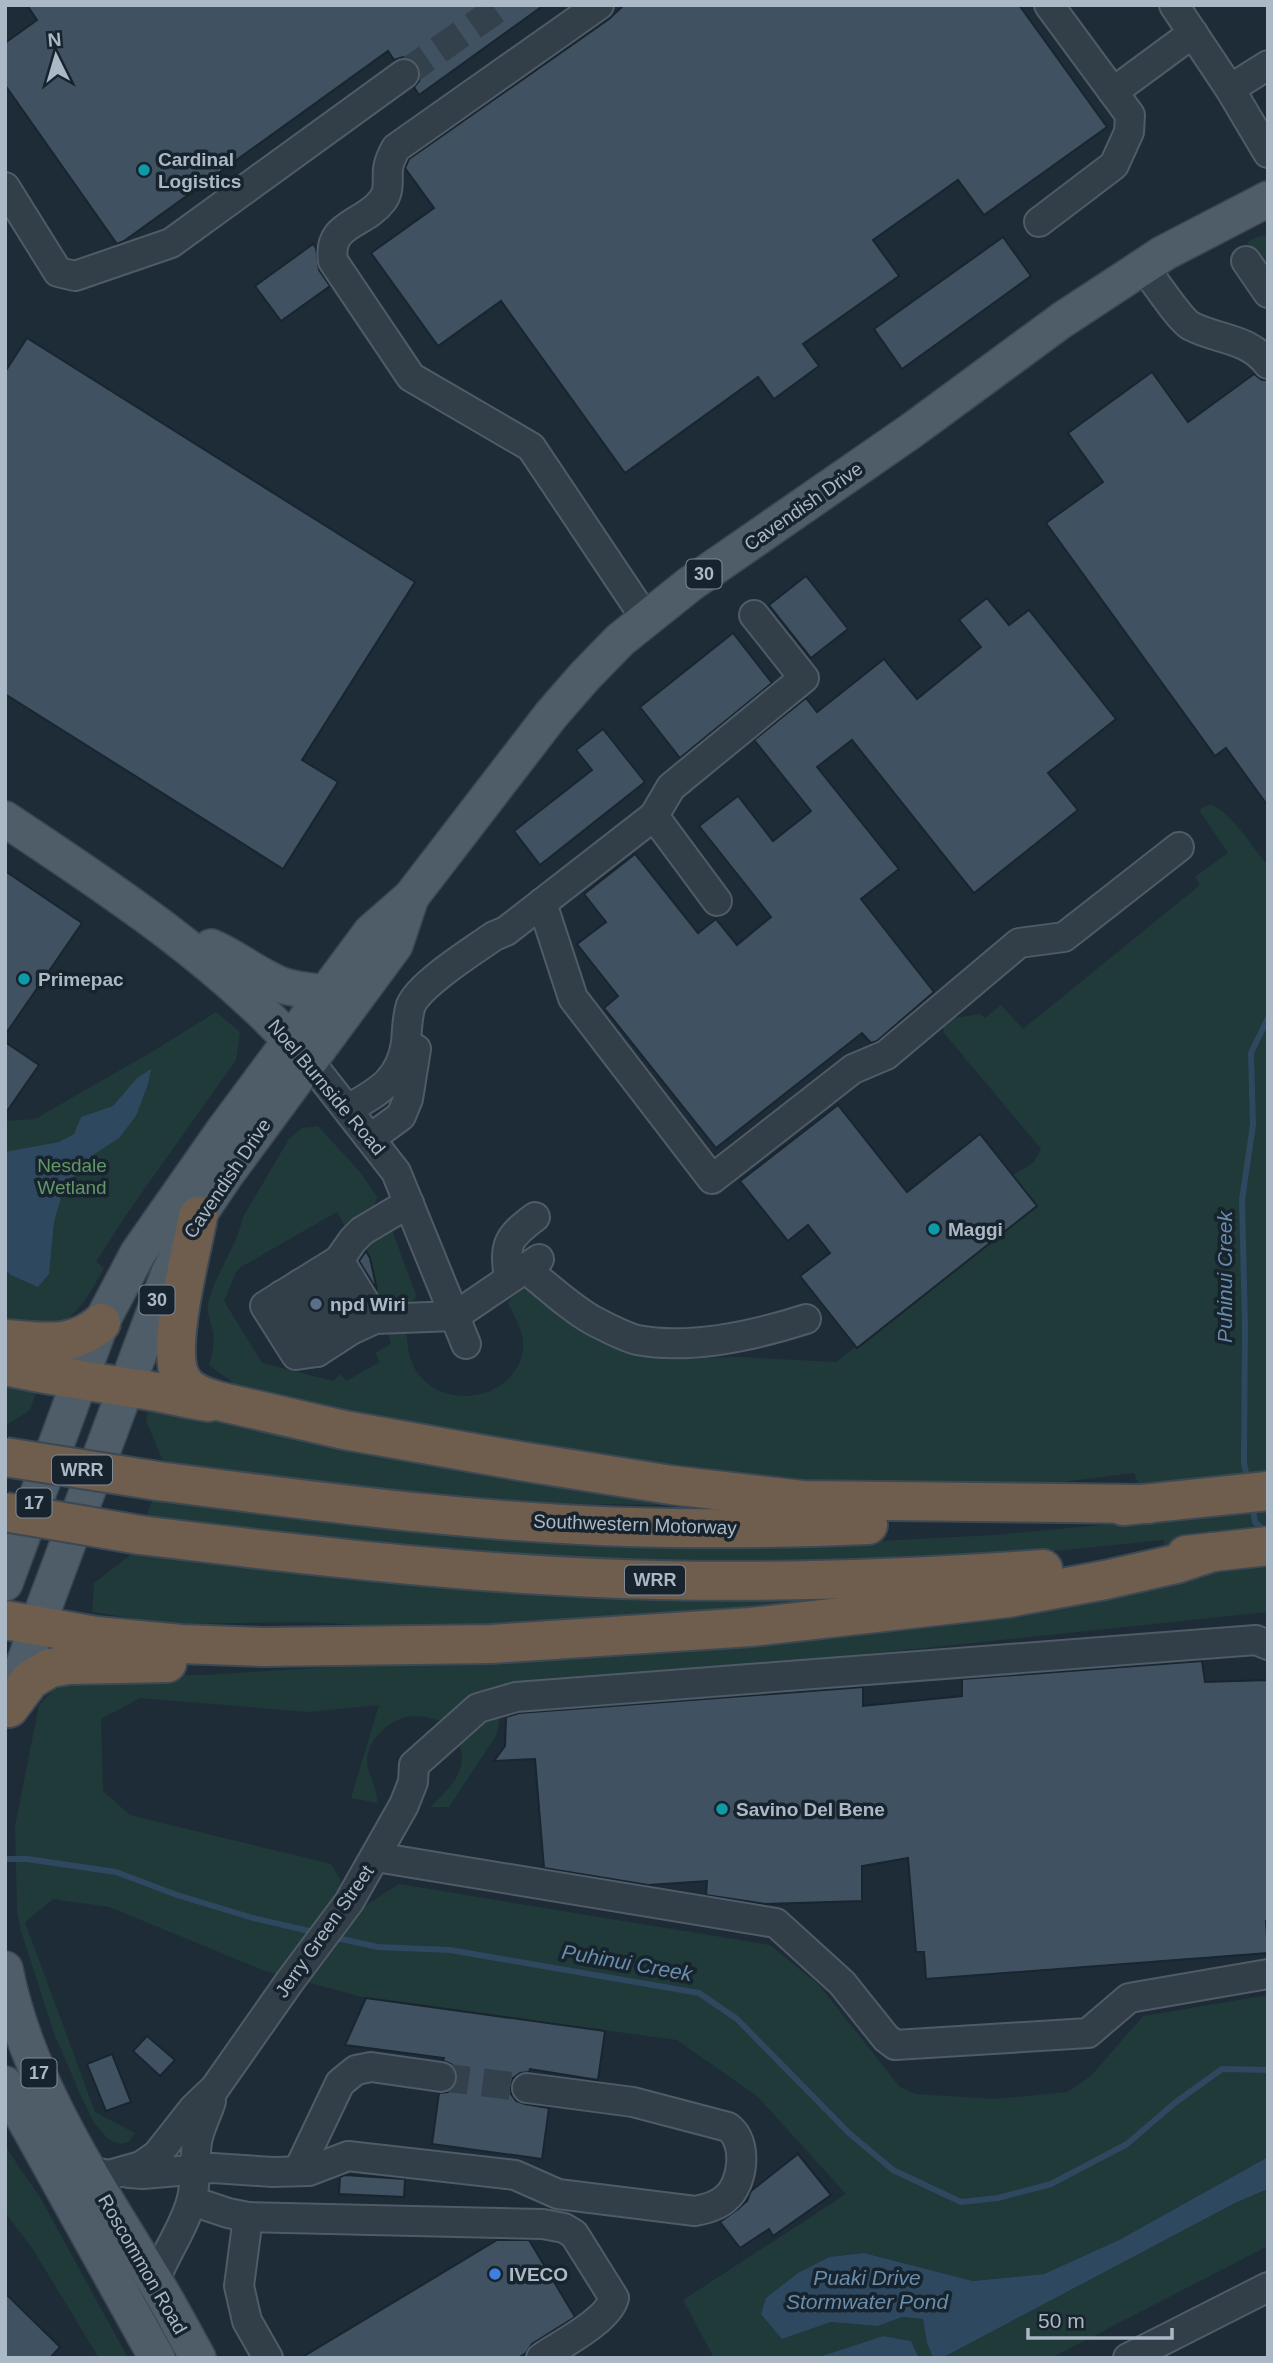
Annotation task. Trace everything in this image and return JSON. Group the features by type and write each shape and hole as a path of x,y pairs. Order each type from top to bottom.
{"highway":[{"path":"198,1216 183,1295 175,1359 181,1379 186,1385 206,1397 222,1402 344,1430 520,1461 671,1485 802,1500 1148,1504"},
{"path":"5,1339 71,1341 86,1335 101,1323"},
{"path":"5,1366 79,1381 222,1402"},
{"name":"Southwestern Motorway","path":"5,1457 158,1481 424,1512 670,1528 958,1522 1268,1490"},
{"name":"WRR","path":"5,1512 140,1535 415,1566 656,1580 873,1578 1174,1560"},
{"path":"21,1623 131,1640 264,1647 491,1644 751,1627 1008,1598 1105,1580 1213,1552 1268,1546"},
{"path":"7,1715 30,1680 54,1667 74,1664 203,1662 239,1658 264,1647"}],"main road":[{"name":"Cavendish Drive","path":"7,1715 21,1623 125,1388 169,1273 198,1216 247,1145 300,1051 327,993 371,932 411,897 551,715 620,640 690,584 911,431 1062,320 1164,253 1268,199"},
{"name":"Noel Burnside Road","path":"5,819 156,924 230,982 300,1051"},
{"name":"Cavendish Drive","path":"5,1583 101,1323 138,1253 202,1160 395,945 411,897"},
{"path":"156,924 229,954 281,985 327,993"},
{"name":"17","path":"5,1969 10,1996 74,2177"},
{"name":"17","path":"5,2084 74,2177"},
{"name":"Roscommon Road","path":"74,2177 155,2281 198,2358"},
{"name":"Roscommon Road","path":"74,2177 157,2358"}],"street":[{"path":"599,5 396,148 390,160 388,190 382,202 338,234 331,247 333,261 411,377 531,447 646,619"},
{"path":"1039,222 1114,165 1129,132 1130,115 1049,5"},
{"path":"1174,5 1230,89 1268,153"},
{"path":"1112,92 1193,33"},
{"path":"1230,89 1268,65"},
{"path":"5,187 58,272 75,276 171,243 404,74"},
{"path":"1246,261 1268,293"},
{"path":"1143,267 1189,325 1240,341 1261,355 1268,365"},
{"path":"348,1109 383,1089 395,1072 405,1048 411,1006 420,992 494,936 506,931 654,816 671,787 804,678 754,615"},
{"path":"654,816 717,901"},
{"path":"542,903 573,998 712,1179 853,1069 886,1055 1019,943 1064,937 1179,847"},
{"path":"371,1138 401,1116 408,1099 422,1010 448,985 500,946 506,931"},
{"name":"Noel Burnside Road","path":"300,1051 396,1172 466,1343"},
{"path":"301,1283 362,1231 409,1203"},
{"path":"535,1217 516,1231 509,1241 506,1253 595,1322 636,1339 678,1343 721,1338 771,1330 806,1319"},
{"path":"335,1339 455,1316 524,1269"},
{"path":"301,1283 335,1339"},
{"path":"301,1283 335,1339"},
{"path":"301,1283 335,1339"},
{"name":"Jerry Green Street","path":"74,2177 109,2175 141,2166 157,2155 194,2108 215,2088 349,1902 410,1793 414,1765 478,1708 516,1697 1256,1640 1268,1645"},
{"path":"376,1857 776,1923 842,1983 886,2038 895,2045 1088,2034 1129,1998 1268,1973"},
{"path":"298,2171 340,2083 356,2070 371,2067 441,2077"},
{"name":"Jerry Green Street","path":"155,2281 163,2258 192,2201 197,2138 215,2088"},
{"path":"122,2172 143,2174 195,2168 309,2171 348,2156 515,2175 558,2194 695,2211 725,2199 736,2188 740,2163 739,2138 728,2127 633,2102 527,2088"},
{"path":"192,2201 248,2217 543,2224 564,2228 574,2234 614,2298 612,2307 603,2316 541,2358"},
{"path":"248,2217 239,2286 247,2321 268,2358"},
{"path":"1128,2358 1268,2287"}],"green space":[{"path":"1263,235 1268,236 1268,272 1247,242"},
{"path":"1210,804 1234,822 1268,869 1268,1612 504,1692 497,1734 449,1807 430,1807 450,1786 461,1766 459,1745 441,1721 422,1716 407,1717 390,1724 376,1737 368,1752 367,1761 377,1803 351,1798 379,1705 309,1712 140,1698 101,1719 103,1791 130,1815 331,1864 341,1881 336,1898 363,1907 399,1884 770,1945 819,1985 900,2087 916,2094 995,2099 1067,2092 1091,2076 1143,2016 1268,1995 1268,2157 1119,2240 1044,2274 973,2281 864,2253 829,2257 798,2273 782,2339 831,2322 878,2326 902,2317 923,2319 933,2358 919,2358 911,2341 883,2336 816,2358 714,2358 683,2300 846,2194 758,2097 677,2040 366,1998 265,1971 109,1907 53,1899 25,1922 95,2112 135,2133 129,2142 120,2144 108,2139 94,2123 54,2033 20,1928 17,1909 15,1826 39,1705 57,1686 78,1675 203,1675 366,1665 523,1660 914,1622 1182,1584 1163,1540 966,1560 659,1561 463,1553 145,1519 153,1499 333,1524 837,1543 995,1535 1154,1520 1134,1473 1032,1486 876,1490 664,1465 427,1428 233,1383 209,1365 214,1340 208,1312 209,1299 237,1237 243,1217 289,1139 302,1128 318,1126 361,1173 377,1197 372,1213 346,1228 337,1212 236,1272 224,1301 262,1363 333,1381 341,1374 346,1381 380,1362 375,1353 391,1344 388,1334 406,1329 413,1365 432,1387 463,1396 480,1394 509,1379 518,1365 523,1348 522,1337 508,1303 516,1289 525,1286 639,1351 678,1358 740,1357 836,1362 1037,1206 1013,1175 1033,1163 1041,1149 944,1033 943,1026 949,1019 980,1014 985,1018 1001,1005 1023,1029 1200,885 1195,877 1228,853 1199,810"},
{"name":"Nesdale Wetland","path":"216,1012 240,1032 236,1060 126,1215 96,1262 104,1268 87,1297 73,1314 55,1326 35,1331 5,1328 5,1121 35,1119"},
{"path":"390,1225 416,1295 415,1299 401,1307 381,1311 370,1258 362,1244"},
{"path":"5,1377 39,1385 30,1410 5,1426"},
{"path":"149,1407 781,1507 517,1503 294,1481 164,1463 146,1421"},
{"path":"134,1552 294,1574 455,1590 562,1595 828,1597 829,1610 460,1631 309,1622 170,1624 92,1612 94,1583"},
{"path":"5,2146 41,2199 128,2358 99,2358 34,2251 5,2212"},
{"path":"1268,2189 1268,2246 1051,2358 942,2358 1235,2203"}],"water":[{"path":"151,1069 136,1116 119,1138 93,1155 64,1187 54,1222 49,1274 38,1287 11,1275 5,1269 5,1152 59,1142 74,1134 81,1117 113,1106 137,1078"},
{"name":"Puaki Drive Stormwater Pond","path":"1268,2157 1268,2189 1235,2203 942,2358 933,2358 923,2319 902,2317 878,2326 831,2322 782,2339 761,2314 766,2298 798,2273 829,2257 864,2253 973,2281 1044,2274 1119,2240"},
{"name":"Puaki Drive Stormwater Pond","path":"883,2336 911,2341 919,2358 816,2358"}],"building":[{"name":"Cardinal Logistics","path":"27,5 544,5 419,95 414,87 421,73 417,64 403,57 394,60 388,51 117,244 5,85 5,43 37,20"},
{"path":"624,5 1019,5 1107,127 984,215 958,180 873,240 899,276 803,344 819,366 774,399 758,377 625,473 501,301 438,346 371,253 434,208 405,168 409,159 609,19"},
{"path":"1003,237 1031,276 902,369 874,329"},
{"path":"313,244 319,270 330,286 281,321 255,286"},
{"path":"27,338 415,582 302,760 338,782 283,869 5,694 5,372"},
{"path":"1152,372 1188,422 1254,374 1262,380 1268,380 1268,806 1226,748 1215,756 1046,523 1103,482 1068,433"},
{"path":"806,576 848,629 811,658 769,605"},
{"path":"987,598 1009,625 1029,610 1116,719 1048,773 1078,810 974,893 852,740 817,767 899,869 861,899 934,992 877,1041 871,1043 862,1033 716,1148 604,1008 618,996 577,944 606,922 584,894 635,854 698,933 716,919 737,945 771,917 699,826 738,796 773,841 811,811 754,740 806,698 817,712 884,659 917,699 981,647 959,620"},
{"path":"733,633 772,683 680,758 640,707"},
{"path":"603,729 645,782 540,865 514,831 592,770 576,750"},
{"name":"Primepac","path":"5,871 82,923 5,1035"},
{"path":"5,1042 39,1065 5,1114"},
{"name":"Maggi","path":"838,1105 907,1192 980,1134 1037,1206 857,1348 800,1276 830,1253 808,1225 788,1241 740,1181"},
{"path":"366,1251 370,1258 377,1290 359,1261"},
{"path":"1202,1661 1205,1682 1268,1680 1268,1953 926,1979 924,1952 916,1952 908,1858 862,1866 862,1901 765,1904 706,1895 707,1881 648,1885 544,1868 535,1759 494,1761 505,1746 506,1717 519,1713 863,1687 863,1706 962,1696 962,1679"},
{"path":"366,1998 605,2031 598,2080 530,2069 529,2072 520,2073 513,2078 511,2094 516,2101 549,2108 542,2159 432,2144 439,2093 448,2092 454,2087 456,2070 443,2061 444,2058 345,2045"},
{"path":"147,2036 175,2060 160,2076 133,2051"},
{"path":"112,2054 131,2102 106,2111 87,2064"},
{"path":"798,2154 831,2195 773,2236 769,2229 740,2248 720,2222 747,2201 751,2191"},
{"path":"345,2175 405,2179 404,2197 339,2194 340,2177"},
{"name":"IVECO","path":"497,2240 529,2240 575,2317 532,2344 526,2353 518,2358 301,2358"},
{"path":"5,2293 60,2347 50,2358 5,2358"}],"waterway":[{"name":"Puhinui Creek","path":"1247,1480 1244,1462 1242,1200 1253,1125 1251,1053 1268,1018"},
{"name":"Puhinui Creek","path":"1252,1504 1255,1522 1265,1531"},
{"name":"Puhinui Creek","path":"5,1859 27,1859 116,1872 177,1895 253,1918 318,1933"},
{"name":"Puhinui Creek","path":"332,1937 378,1947 450,1950 699,1993 737,2019 849,2133 893,2170 961,2202 998,2198 1051,2184 1127,2144 1176,2102 1222,2069 1268,2070"}],"tunnel":[{"path":"404,74 503,5"},
{"path":"441,2077 527,2088"}],"place":[{"name":"Cardinal Logistics","path":"144,170"},
{"name":"Primepac","path":"24,979"},
{"name":"Maggi","path":"934,1229"},
{"name":"npd Wiri","path":"316,1304"},
{"name":"Savino Del Bene","path":"722,1809"},
{"name":"IVECO","path":"495,2274"}]}
